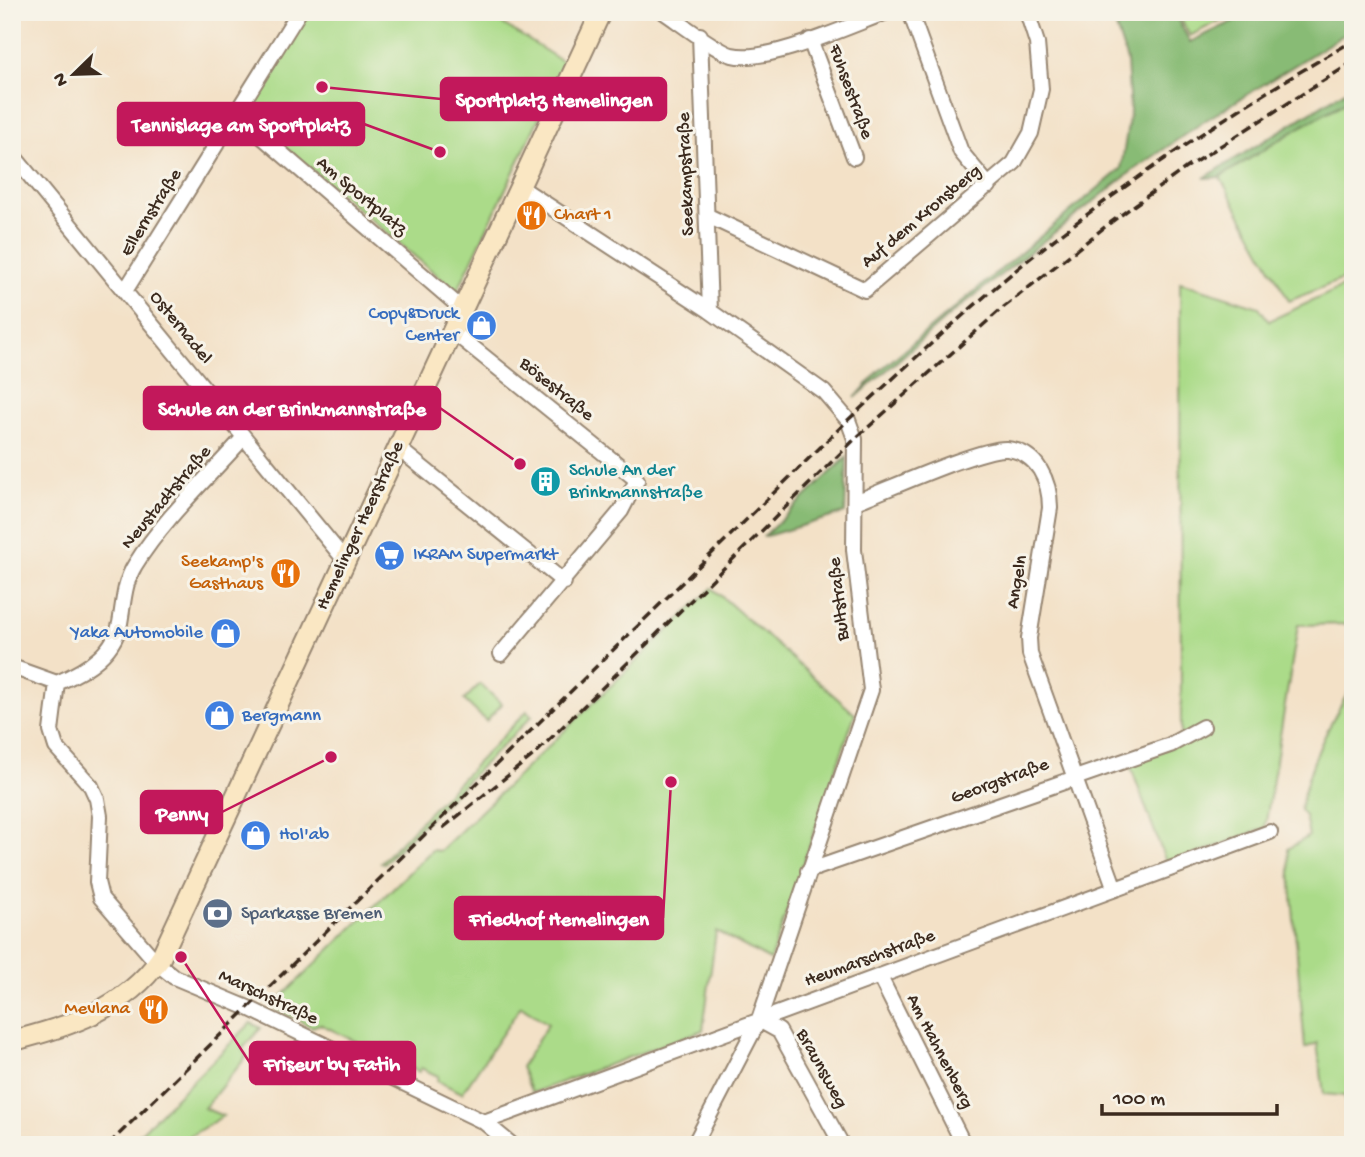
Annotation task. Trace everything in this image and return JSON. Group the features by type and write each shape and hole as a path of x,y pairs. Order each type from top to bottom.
{"main road":[{"name":"Hemelinger Heerstraße","path":"12,1041 92,1016 137,985 157,963 601,12"}],"street":[{"name":"Ellernstraße","path":"125,291 299,12"},
{"path":"663,12 731,55 755,56 810,40 887,12"},
{"path":"910,12 961,152 989,186"},
{"name":"Auf dem Kronsberg","path":"708,216 865,290 989,186 1013,163 1031,133 1041,89 1037,43 1027,12"},
{"name":"Seekampstraße","path":"700,35 710,311"},
{"name":"Fuhsestraße","path":"810,40 854,157"},
{"name":"Am Sportplatz","path":"237,115 461,308"},
{"name":"Osternadel","path":"12,154 344,559"},
{"name":"Bultstraße","path":"520,187 710,311 824,392 848,420 855,439 858,597 871,690 759,1020 694,1145"},
{"name":"Bösestraße","path":"451,330 638,480 621,511 564,582"},
{"name":"Neustadtstraße","path":"57,683 87,668 104,654 115,640 124,592 135,564 163,528 244,438"},
{"path":"398,447 564,582 501,654"},
{"name":"Angeln","path":"855,502 996,451 1019,453 1035,463 1050,490 1050,509 1028,638 1031,654 1115,889"},
{"path":"12,667 57,683"},
{"name":"Marschstraße","path":"57,683 51,731 57,747 90,786 100,816 97,882 101,898 157,963 174,977 248,1008 484,1122 512,1145"},
{"name":"Georgstraße","path":"808,871 1170,745 1203,727"},
{"name":"Heumarschstraße","path":"484,1122 1270,832"},
{"name":"Am Hahnenberg","path":"880,977 964,1145"},
{"name":"Braunsweg","path":"759,1020 779,1031 842,1145"}],"green space":[{"path":"307,12 484,12 565,63 457,292 243,112"},
{"path":"1111,12 1174,12 1190,42 1251,13 1306,15 1353,12 1353,29 1203,122 1131,172 950,315 855,398 878,372 1121,169 1130,112 1127,61"},
{"path":"1177,12 1220,12 1223,19 1190,36"},
{"path":"1353,86 1353,98 1220,177 1204,178"},
{"path":"1353,98 1353,275 1289,301 1220,177"},
{"path":"1180,282 1259,307 1269,321 1353,282 1353,624 1298,625 1265,828 1167,865 1129,762 1181,743"},
{"path":"847,457 845,513 763,537"},
{"path":"712,588 855,714 770,960 716,931 703,1030 532,1093 521,1067 548,1024 521,1006 462,1093 437,1081 438,1076 421,1068 419,1072 320,1024 312,1027 271,1007 432,850 440,851"},
{"path":"480,684 502,704 486,721 464,700"},
{"path":"1353,685 1351,1145 1345,1096 1324,1094 1317,1043 1305,1048 1288,849 1309,836 1305,816 1300,810 1309,777 1335,715"},
{"path":"527,711 532,716 384,863 381,862"},
{"path":"251,1023 261,1028 242,1049 247,1056 204,1108 223,1116 175,1145 128,1145"}],"railway":[{"path":"108,1145 848,420 958,320 1073,225 1141,176 1210,128 1353,41"},
{"path":"443,828 536,753 855,439 999,311 1110,223 1187,167 1353,62"}],"place":[{"name":"Sportplatz Hemelingen","path":"322,87"},
{"name":"Tennislage am Sportplatz","path":"440,152"},
{"name":"Chart 1","path":"531,215"},
{"name":"Copy&Druck Center","path":"482,325"},
{"name":"Schule an der Brinkmannstraße","path":"520,464"},
{"name":"Schule An der Brinkmannstraße","path":"546,482"},
{"name":"IKRAM Supermarkt","path":"390,555"},
{"name":"Seekamp's Gasthaus","path":"286,573"},
{"name":"Yaka Automobile","path":"226,633"},
{"name":"Bergmann","path":"219,716"},
{"name":"Penny","path":"331,757"},
{"name":"Friedhof Hemelingen","path":"671,782"},
{"name":"Hol'ab","path":"256,835"},
{"name":"Sparkasse Bremen","path":"218,914"},
{"name":"Friseur by Fatih","path":"181,957"},
{"name":"Mevlana","path":"153,1009"}]}
